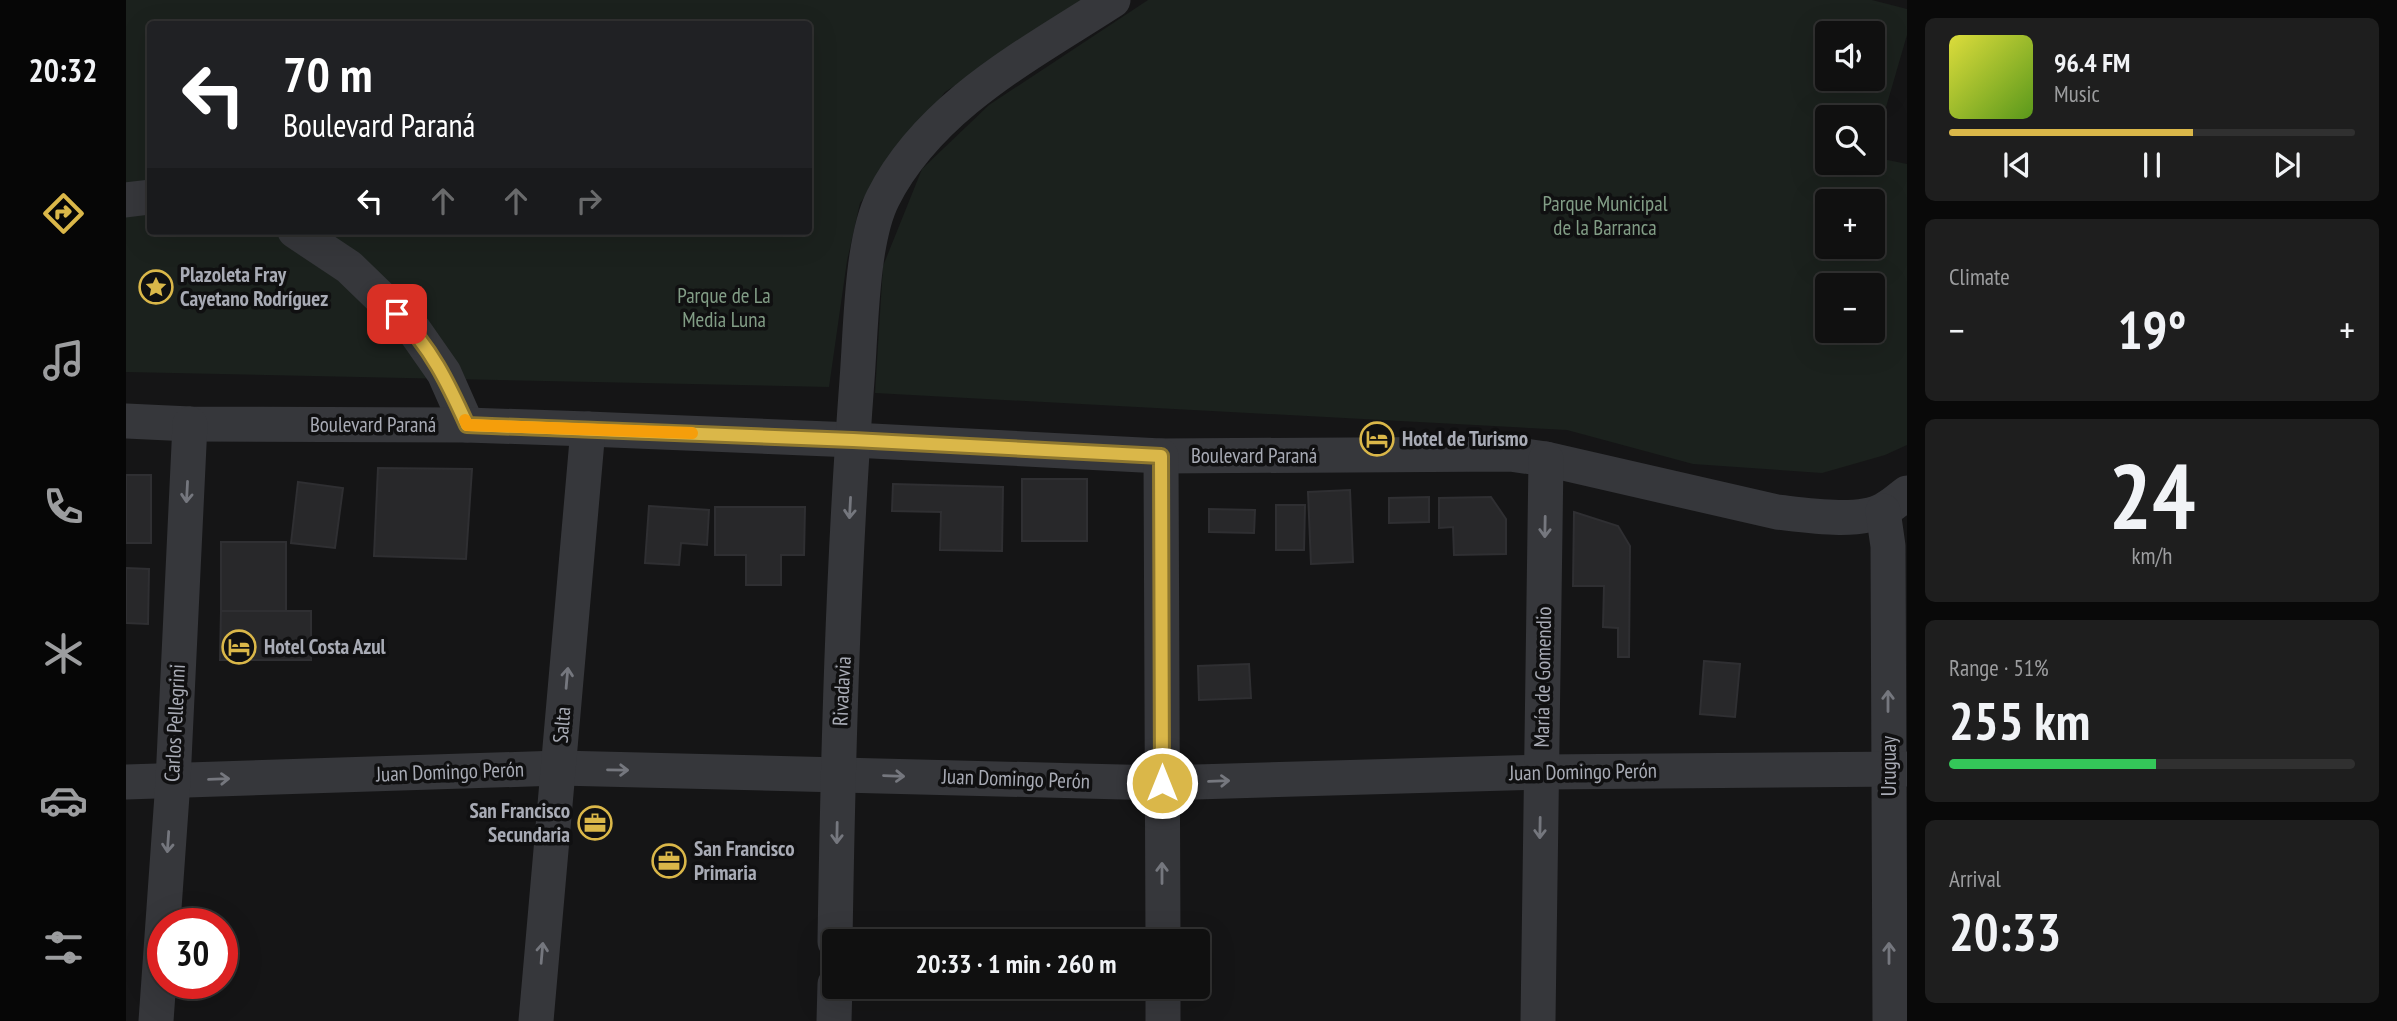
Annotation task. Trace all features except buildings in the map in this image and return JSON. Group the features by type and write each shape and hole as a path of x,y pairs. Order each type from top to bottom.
{"street":[{"name":"Rivadavia","path":"835,929 838,775 853,440 867,256 873,226 882,199 902,167 940,122 984,84 1113,0"},
{"path":"126,200 147,197"},
{"path":"301,235 349,267 414,330 444,373 467,425"},
{"name":"Boulevard Paraná","path":"126,421 588,429 1161,456 1510,454 1546,459 1776,512 1851,517 1895,502"},
{"name":"Carlos Pellegrini","path":"156,1021 173,781 190,424"},
{"name":"Salta","path":"536,1021 588,429"},
{"path":"1161,456 1163,929"},
{"name":"María de Gomendio","path":"1538,1021 1546,459"},
{"name":"Uruguay","path":"1889,1021 1898,770 1888,546 1895,502"},
{"name":"Juan Domingo Perón","path":"126,782 559,768 1162,783 1541,772 1898,770"},
{"path":"834,1021 835,999"},
{"path":"1163,999 1163,1021"}],"green space":[{"name":"Parque de La Media Luna","path":"126,0 1086,0 945,92 860,203 847,261 829,387 126,372"},
{"name":"Parque Municipal de la Barranca","path":"1148,0 1872,0 1907,9 1907,35 1885,111 1885,105 1815,105 1815,175 1885,175 1885,159 1907,164 1907,445 1885,455 1822,473 1693,464 1567,430 875,393 883,266 922,169 989,105"}],"slow traffic":[{"path":"465,420 467,425 692,433"}],"place":[{"name":"Plazoleta Fray Cayetano Rodríguez","path":"156,287"},
{"name":"Hotel de Turismo","path":"1377,439"},
{"name":"Hotel Costa Azul","path":"239,647"},
{"name":"San Francisco Secundaria","path":"595,823"},
{"name":"San Francisco Primaria","path":"669,861"}],"route":[{"path":"397,314 414,330 444,373 467,425 853,440 1161,456 1162,783"}]}
